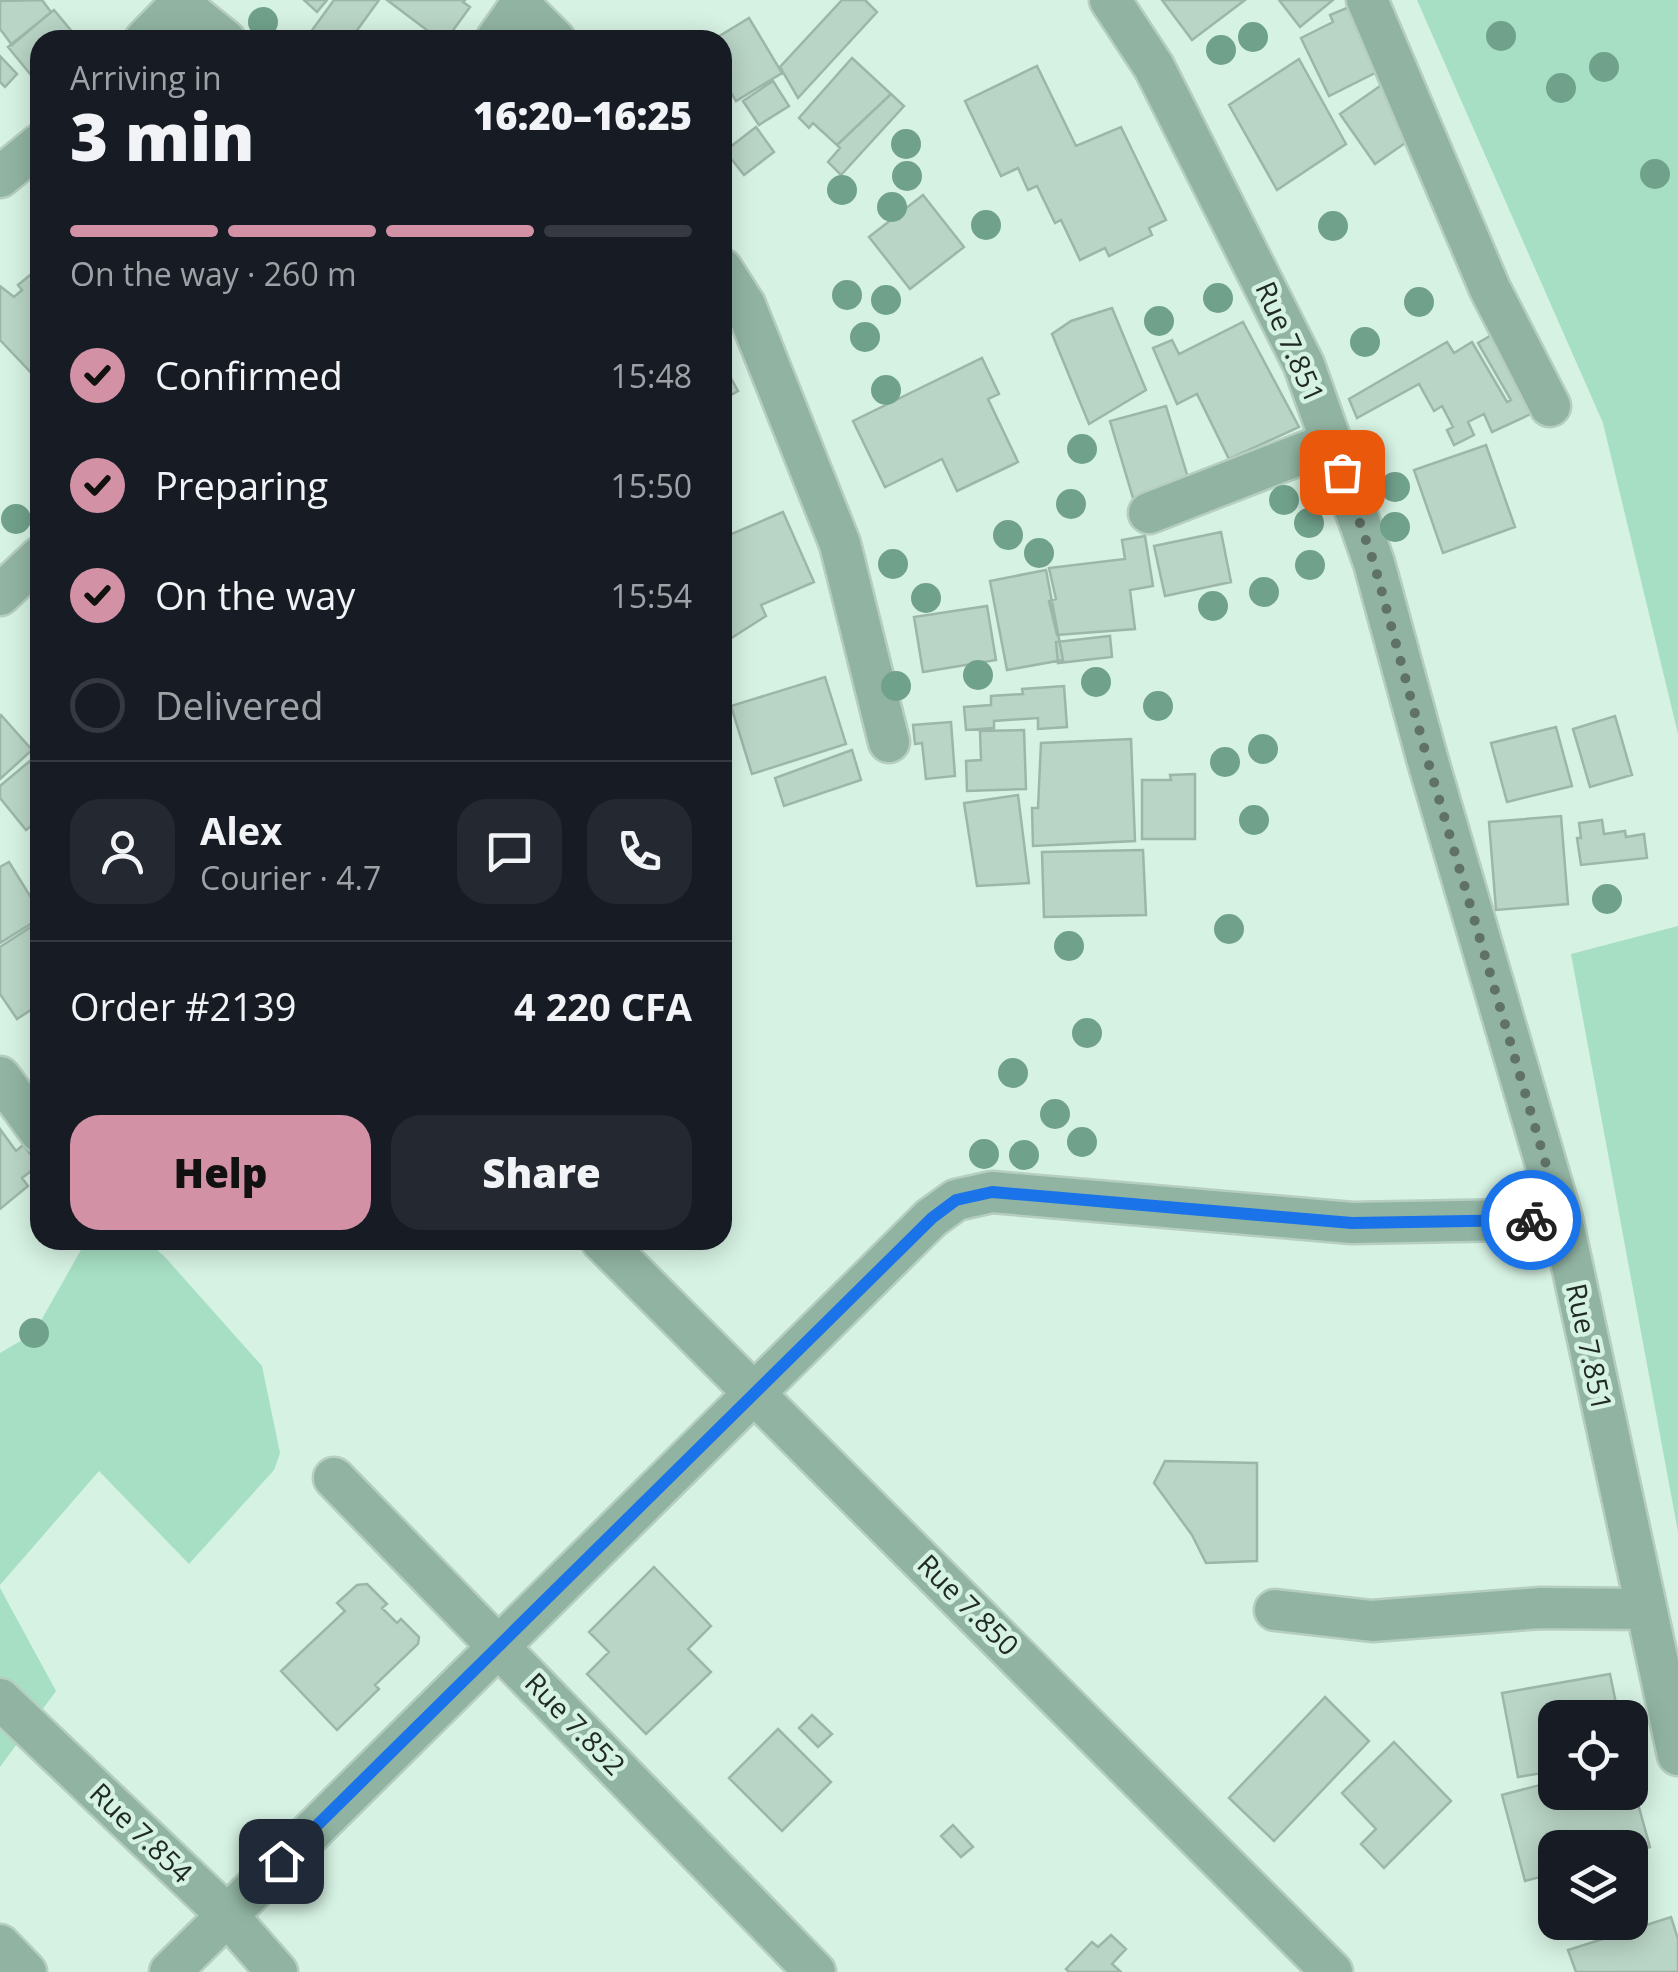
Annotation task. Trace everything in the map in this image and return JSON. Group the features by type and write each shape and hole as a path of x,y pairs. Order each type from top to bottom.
{"street":[{"name":"Rue 7.851","path":"1110,0 1154,67 1304,365 1374,563 1562,1219 1678,1754"},
{"path":"1368,0 1490,289 1550,406"},
{"path":"153,30 178,2 213,30"},
{"path":"503,30 522,3 546,30"},
{"path":"0,177 30,152"},
{"path":"732,285 744,305 840,544 889,742"},
{"path":"1150,514 1332,442"},
{"path":"0,595 30,566"},
{"path":"0,1077 30,1118"},
{"path":"170,1972 932,1218 956,1200 992,1192 1352,1223 1562,1219"},
{"name":"Rue 7.850","path":"612,1250 1332,1972"},
{"name":"Rue 7.852","path":"334,1478 814,1972"},
{"path":"1275,1610 1372,1621 1542,1608 1645,1609"},
{"name":"Rue 7.854","path":"0,1699 227,1915 277,1972"},
{"path":"0,1944 26,1972"}],"green space":[{"path":"1417,0 1678,0 1678,734 1603,423"},
{"path":"1678,926 1678,1532 1571,954"},
{"path":"81,1250 157,1250 262,1366 280,1453 274,1470 189,1564 99,1471 0,1585 0,1353 34,1333"},
{"path":"0,1588 56,1691 0,1767"}],"building":[{"path":"42,0 51,12 12,45 0,29 0,1"},
{"path":"304,0 327,0 317,12"},
{"path":"334,0 379,0 357,30 312,30"},
{"path":"387,0 465,0 470,7 453,30 427,30"},
{"path":"842,0 865,0 877,12 798,98 780,67"},
{"path":"1162,0 1245,0 1192,40"},
{"path":"1279,0 1333,0 1300,27"},
{"path":"1349,7 1383,69 1329,96 1301,38 1333,22 1330,15"},
{"path":"54,10 71,30 30,30 30,74 8,47"},
{"path":"749,18 782,73 736,101 732,94 729,30"},
{"path":"0,56 17,74 5,87 0,82"},
{"path":"852,58 891,94 837,145 813,123 809,128 799,118"},
{"path":"1299,59 1346,144 1277,190 1229,105"},
{"path":"1037,66 1076,146 1121,127 1166,220 1149,228 1152,235 1109,256 1105,248 1080,260 1061,220 1055,223 1037,186 1028,190 1018,168 1001,176 965,101"},
{"path":"773,81 789,106 759,125 743,101"},
{"path":"1383,84 1418,134 1375,164 1340,114"},
{"path":"891,94 904,106 841,175 828,162 840,148 837,145"},
{"path":"756,127 774,152 744,175 732,160 732,146"},
{"path":"923,195 964,247 910,289 869,237"},
{"path":"30,275 30,372 0,340 0,286 14,297 22,290 18,285"},
{"path":"1112,308 1146,390 1089,424 1052,334 1071,321"},
{"path":"1243,322 1299,427 1229,459 1197,394 1177,404 1153,348 1172,340 1179,354"},
{"path":"1502,329 1544,408 1492,432 1484,414 1468,422 1474,435 1454,445 1447,430 1453,427 1442,406 1434,411 1419,384 1357,418 1349,399 1447,342 1454,353 1472,342 1507,402 1511,400 1478,343"},
{"path":"982,358 999,394 988,399 1018,462 957,491 942,459 885,487 853,421"},
{"path":"1166,406 1189,481 1133,498 1110,421"},
{"path":"1486,445 1515,527 1443,553 1414,470"},
{"path":"783,512 814,582 761,605 766,616 732,638 732,534"},
{"path":"1221,532 1231,582 1165,596 1154,546"},
{"path":"1145,536 1153,586 1130,590 1135,629 1057,635 1049,601 1056,599 1049,568 1125,559 1122,540"},
{"path":"1046,570 1063,660 1007,670 990,581"},
{"path":"987,606 996,660 923,672 914,617"},
{"path":"1110,636 1112,657 1058,663 1056,642"},
{"path":"825,677 846,744 752,774 732,706"},
{"path":"1064,686 1067,727 1038,729 1038,718 994,721 994,728 966,730 964,707 991,705 991,696 1023,694 1022,689"},
{"path":"0,716 30,752 0,779"},
{"path":"1615,716 1632,775 1590,787 1573,729"},
{"path":"951,722 955,776 926,779 922,743 915,744 913,725"},
{"path":"1556,727 1572,786 1507,802 1491,743"},
{"path":"1024,730 1026,789 967,791 966,761 981,760 980,731"},
{"path":"1131,739 1135,841 1033,846 1032,808 1038,808 1041,743"},
{"path":"852,750 861,780 784,806 775,778"},
{"path":"30,761 30,827 26,830 0,798 0,786"},
{"path":"1195,774 1195,839 1142,839 1142,780 1171,780 1170,775"},
{"path":"1018,795 1029,883 977,886 964,803"},
{"path":"1561,816 1568,904 1496,910 1489,822"},
{"path":"1602,820 1604,834 1644,834 1647,858 1581,865 1579,823"},
{"path":"1143,850 1146,915 1044,917 1042,852"},
{"path":"9,862 30,896 30,924 0,943 0,867"},
{"path":"30,928 30,1011 17,1019 0,994 0,947"},
{"path":"0,1129 16,1151 23,1145 30,1154 30,1172 22,1178 28,1186 0,1209"},
{"path":"1165,1461 1257,1463 1257,1561 1206,1563 1192,1535 1154,1483"},
{"path":"654,1567 711,1626 688,1649 711,1672 646,1734 587,1674 609,1652 589,1632"},
{"path":"367,1584 387,1604 382,1608 397,1623 401,1619 419,1637 418,1644 375,1685 379,1689 337,1730 281,1671 345,1611 337,1603 357,1585"},
{"path":"1610,1674 1615,1700 1538,1700 1538,1774 1518,1777 1502,1693"},
{"path":"1325,1697 1369,1741 1274,1841 1229,1798"},
{"path":"812,1715 832,1734 818,1747 799,1728"},
{"path":"778,1729 831,1782 782,1831 729,1778"},
{"path":"1394,1742 1451,1801 1384,1868 1361,1844 1376,1829 1342,1793"},
{"path":"1538,1785 1538,1810 1640,1810 1645,1830 1538,1830 1538,1878 1525,1881 1502,1795"},
{"path":"953,1825 973,1847 961,1857 941,1836"},
{"path":"1671,1917 1678,1939 1678,1972 1576,1972 1568,1950 1599,1940 1648,1940 1648,1924"},
{"path":"1111,1935 1126,1949 1112,1964 1121,1972 1066,1969 1092,1942 1098,1947"}],"way so far":[{"path":"1342,472 1374,563 1562,1219 1531,1220"}],"route":[{"path":"281,1861 932,1218 956,1200 992,1192 1352,1223 1531,1220"}]}
